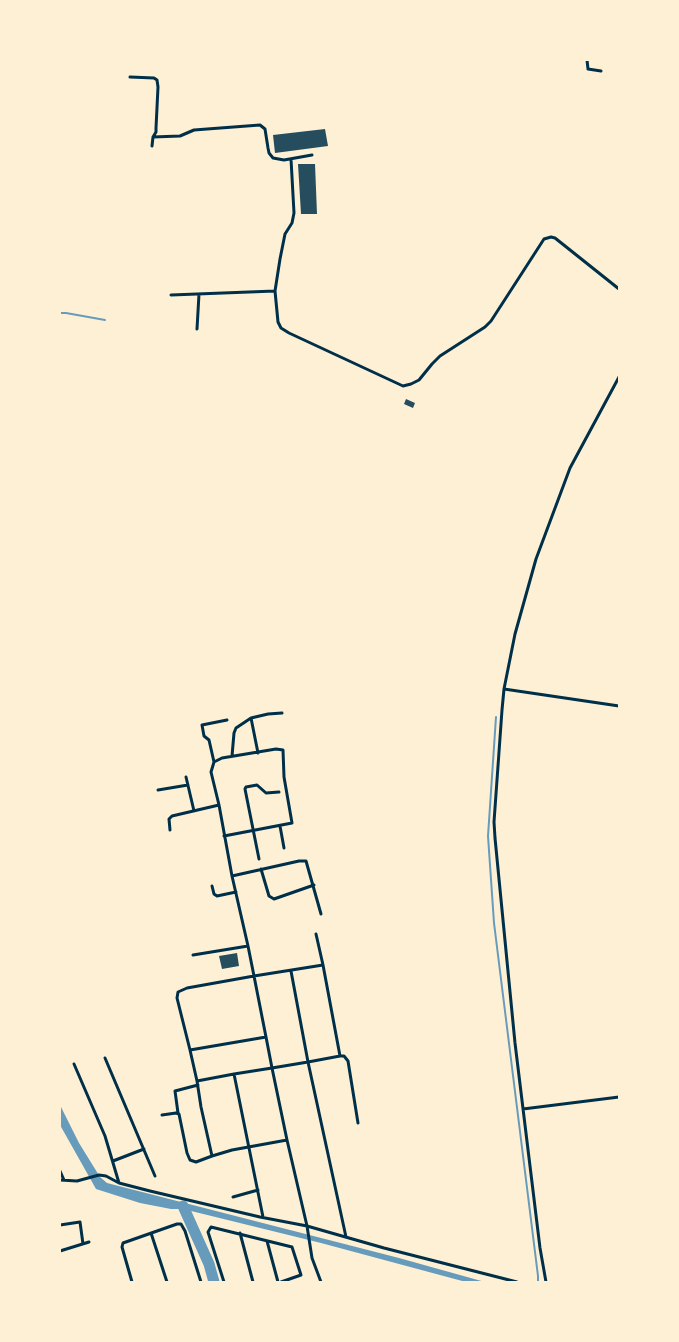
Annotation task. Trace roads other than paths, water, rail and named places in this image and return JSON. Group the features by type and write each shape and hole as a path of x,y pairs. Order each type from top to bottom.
{"street":[{"path":"587,60 588,69 601,71"},
{"path":"130,77 154,78 157,80 156,132 153,136 152,146"},
{"path":"153,136 180,136 194,130 260,125 264,128 268,148 273,158 278,160 312,155"},
{"path":"291,159 294,213 292,223 285,234 275,291 278,322 281,328 289,333 403,386 419,380 440,356 485,327 491,321 544,239 551,237 555,238 619,289"},
{"path":"171,295 275,291"},
{"path":"197,329 199,294"},
{"path":"546,1282 540,1248 515,1043 494,822 504,689 515,634 536,559 570,468 619,377"},
{"path":"504,689 619,706"},
{"path":"232,756 234,733 236,728 251,718 268,714 282,713"},
{"path":"251,718 258,753"},
{"path":"227,720 202,725 204,736 209,740 214,762 211,772 232,876 248,946 287,1140 307,1226 312,1258 321,1282"},
{"path":"214,762 222,758 276,749 282,749 284,752 284,777 292,822 289,825 224,836"},
{"path":"186,777 194,811"},
{"path":"158,790 188,785"},
{"path":"259,859 245,787 257,785 266,793 278,792"},
{"path":"170,830 170,817 218,805"},
{"path":"280,826 284,848"},
{"path":"232,876 303,860 308,864 321,914"},
{"path":"261,869 269,896 274,899 314,885"},
{"path":"212,886 214,894 217,896 236,892"},
{"path":"316,934 340,1056"},
{"path":"193,955 248,946"},
{"path":"212,1156 197,1081 177,998 178,992 188,988 323,965"},
{"path":"291,970 308,1062 346,1237"},
{"path":"190,1050 266,1037"},
{"path":"197,1081 344,1056 348,1061 358,1123"},
{"path":"105,1058 155,1176"},
{"path":"74,1064 105,1136 119,1183"},
{"path":"234,1074 263,1217"},
{"path":"198,1086 175,1091 178,1113 190,1160 196,1162 212,1156 249,1147 287,1140"},
{"path":"523,1110 619,1097"},
{"path":"162,1115 178,1113"},
{"path":"113,1162 144,1149"},
{"path":"60,1171 64,1180"},
{"path":"60,1180 77,1181 99,1175 106,1176 119,1183 165,1195 307,1226 517,1282"},
{"path":"233,1197 258,1190"},
{"path":"60,1225 80,1222 83,1244"},
{"path":"132,1282 122,1244 127,1240 177,1224 181,1224 185,1232 201,1282"},
{"path":"224,1282 208,1232 211,1227 292,1247 301,1275 279,1282 267,1241"},
{"path":"151,1233 167,1282"},
{"path":"240,1233 253,1282"},
{"path":"60,1251 88,1242"}],"water":[{"path":"60,1105 79,1143 100,1177 107,1183 399,1258 485,1282 466,1282 321,1243 183,1209 171,1209 140,1203 96,1189 60,1125"}],"waterway":[{"path":"60,313 105,320"},
{"path":"496,717 488,836 494,923 538,1282"},
{"path":"183,1206 209,1264 214,1282"}]}
